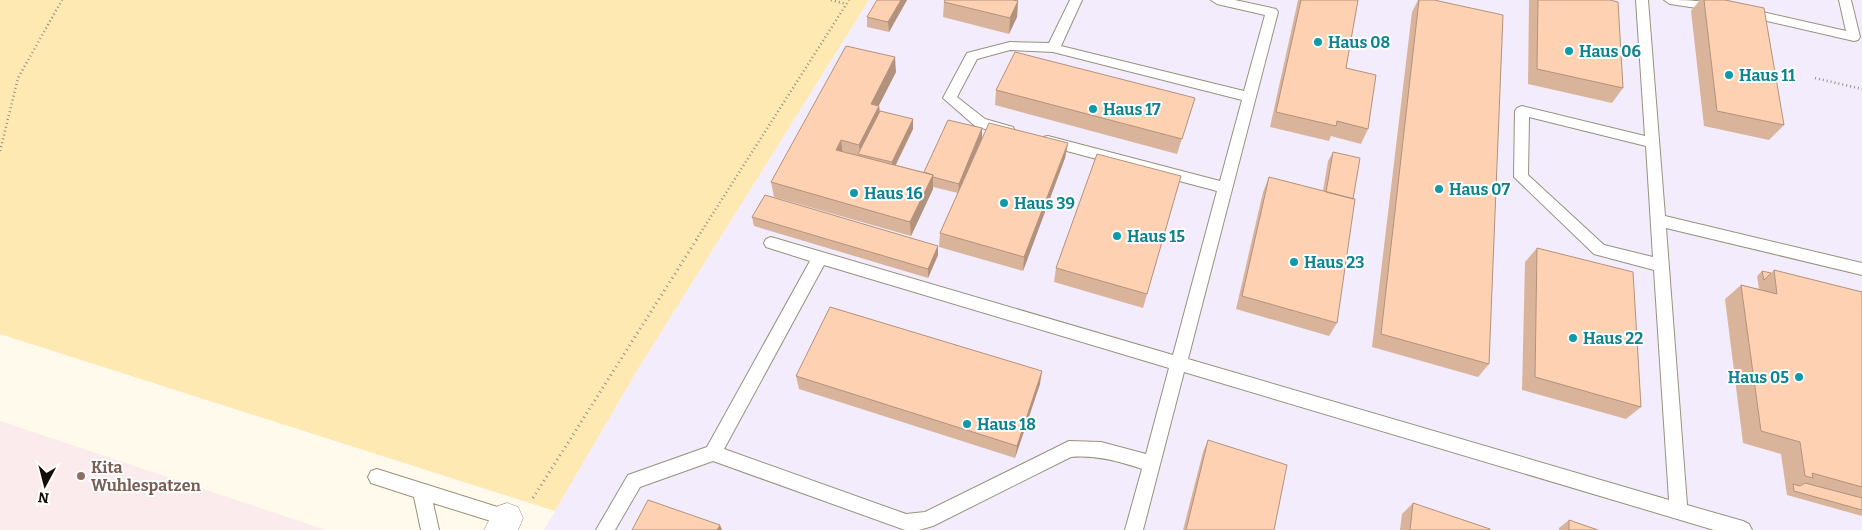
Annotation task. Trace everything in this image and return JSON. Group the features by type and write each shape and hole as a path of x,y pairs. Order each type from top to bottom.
{"lane":[{"path":"1053,48 1076,0"},
{"path":"1134,530 1272,12 1217,0"},
{"path":"1642,0 1660,265 1680,511"},
{"path":"1670,0 1757,14 1854,37 1845,0"},
{"path":"1018,133 980,123 950,98 972,56 1010,46 1053,48 1249,97"},
{"path":"1651,142 1522,111 1521,177 1599,250 1660,265"},
{"path":"1037,138 1225,188"},
{"path":"1657,220 1862,269"},
{"path":"771,243 1744,530"},
{"path":"713,453 820,257"},
{"path":"606,530 634,481 713,453 906,522 927,520 1069,449 1087,447 1102,449 1151,464"},
{"path":"377,478 422,491 503,524"},
{"path":"422,491 430,530"}],"path":[{"path":"0,151 18,78 62,0"},
{"path":"831,0 846,4"},
{"path":"503,524 531,501 849,0"},
{"path":"1815,78 1862,89"}],"shaded area":[{"path":"0,0 869,0 638,369 555,511 0,334"},
{"path":"869,0 1862,0 1862,530 544,530 638,369"},
{"name":"Kita Wuhlespatzen","path":"0,421 326,530 0,530"}],"building":[{"path":"877,0 901,0 888,22 867,17"},
{"path":"945,0 1018,1 1010,18 944,2"},
{"name":"Haus 08","path":"1301,0 1358,0 1346,68 1376,75 1368,129 1337,121 1336,126 1276,112"},
{"name":"Haus 07","path":"1419,0 1434,0 1503,15 1489,364 1381,334"},
{"name":"Haus 06","path":"1538,0 1610,0 1618,2 1623,88 1537,69"},
{"name":"Haus 11","path":"1704,0 1725,0 1764,8 1784,125 1717,111"},
{"path":"846,46 895,57 871,104 879,106 859,145 841,140 836,150 933,175 910,222 771,182"},
{"name":"Haus 17","path":"1015,52 1195,98 1182,139 996,90"},
{"path":"880,111 913,119 892,162 858,154"},
{"path":"948,120 982,128 959,184 933,177 933,175 924,172"},
{"name":"Haus 39","path":"989,123 1068,143 1024,257 940,233"},
{"path":"1333,152 1360,158 1353,199 1326,192"},
{"name":"Haus 15","path":"1097,154 1181,176 1147,294 1056,268"},
{"name":"Haus 23","path":"1269,177 1355,199 1337,323 1242,296"},
{"path":"765,195 938,246 928,269 752,217"},
{"name":"Haus 22","path":"1537,248 1633,272 1641,407 1535,377"},
{"name":"Haus 05","path":"1774,270 1862,292 1862,487 1812,473 1813,478 1805,476 1800,442 1761,431 1741,285 1777,294"},
{"path":"1762,271 1771,273 1764,280"},
{"name":"Haus 18","path":"830,307 1042,371 1017,446 796,376"},
{"path":"1208,440 1287,465 1274,530 1186,530"},
{"path":"1805,483 1862,498 1862,510 1794,491 1793,484 1800,486"},
{"path":"648,500 720,525 717,530 632,530"},
{"path":"1413,503 1490,529 1490,530 1410,530"},
{"path":"1569,520 1598,530 1569,530"}],"place":[{"name":"Haus 08","path":"1318,42"},
{"name":"Haus 06","path":"1569,51"},
{"name":"Haus 11","path":"1729,75"},
{"name":"Haus 17","path":"1093,109"},
{"name":"Haus 07","path":"1439,189"},
{"name":"Haus 16","path":"854,193"},
{"name":"Haus 39","path":"1004,203"},
{"name":"Haus 15","path":"1117,236"},
{"name":"Haus 23","path":"1294,262"},
{"name":"Haus 22","path":"1573,338"},
{"name":"Haus 05","path":"1799,377"},
{"name":"Haus 18","path":"967,424"},
{"name":"Kita Wuhlespatzen","path":"81,476"}]}
